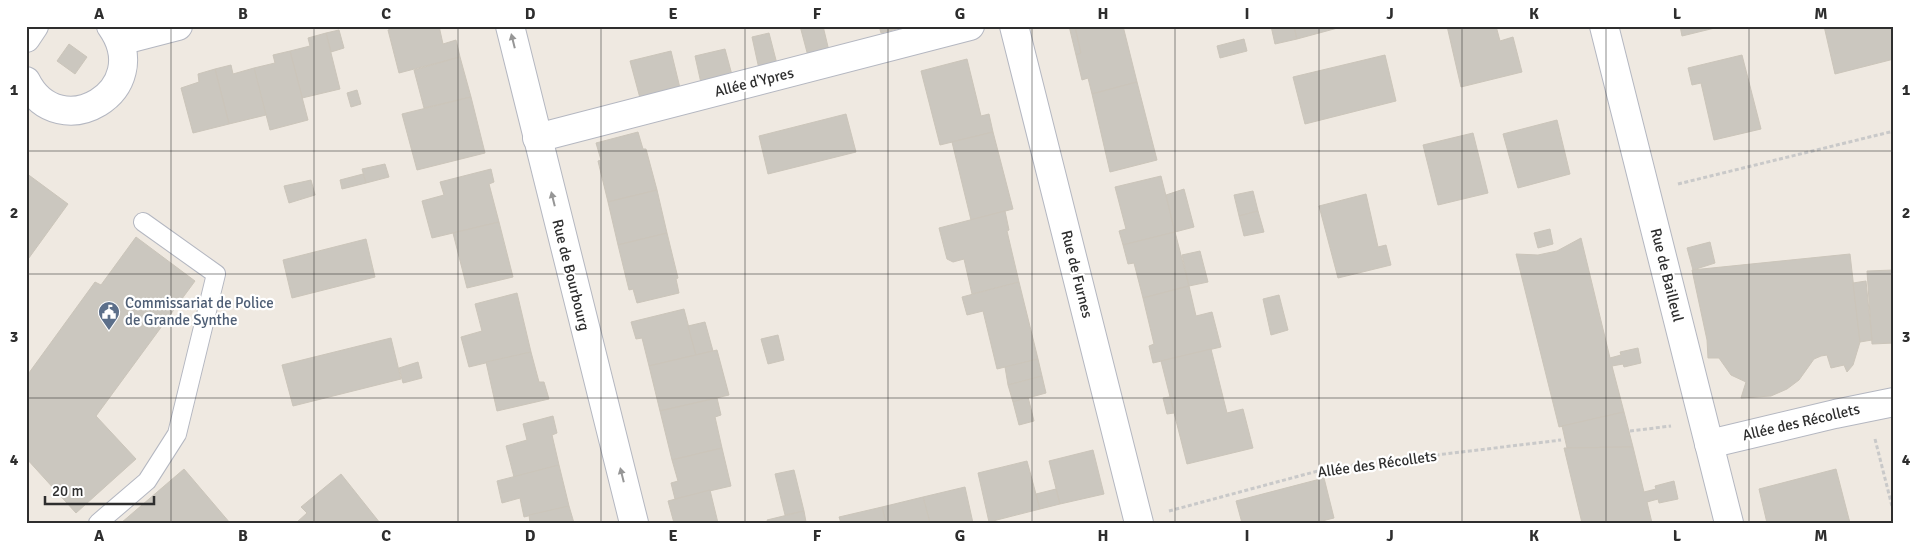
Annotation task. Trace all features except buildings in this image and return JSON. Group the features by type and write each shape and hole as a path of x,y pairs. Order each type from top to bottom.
{"street":[{"path":"26,38 34,26"},
{"path":"26,81 40,98 54,107 71,111 95,105 109,96 119,81 124,66 116,34 178,26"},
{"name":"Rue de Bourbourg","path":"510,26 634,523"},
{"name":"Allée d'Ypres","path":"537,138 970,26"},
{"name":"Rue de Furnes","path":"1014,26 1139,521"},
{"name":"Rue de Bailleul","path":"1604,26 1729,523"},
{"name":"Allée des Récollets","path":"1707,433 1894,402"}],"lane":[{"path":"98,523 147,481 177,434 216,274 143,222"}],"path":[{"path":"1646,192 1894,131"},
{"path":"1867,407 1894,514"},
{"path":"1630,431 1707,433"},
{"name":"Allée des Récollets","path":"1139,521 1329,468 1561,440"}],"place":[{"name":"Commissariat de Police de Grande Synthe","path":"109,331"}]}
